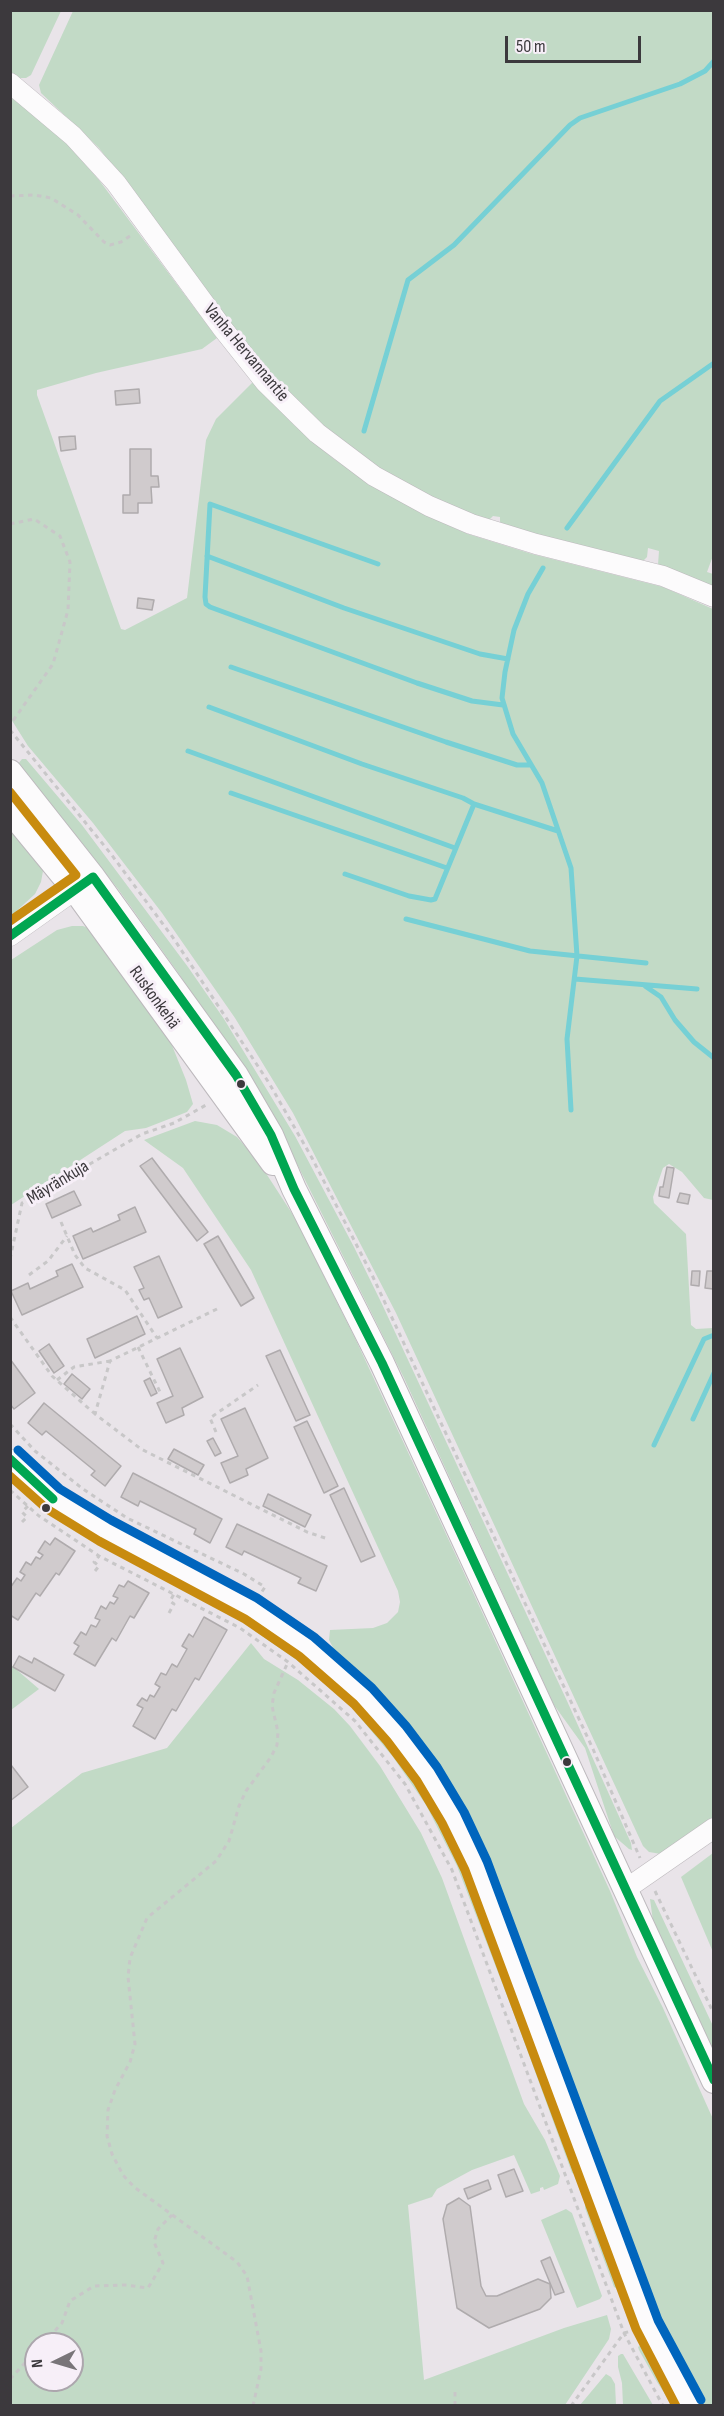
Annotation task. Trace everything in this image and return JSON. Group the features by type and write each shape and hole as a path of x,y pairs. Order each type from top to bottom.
{"main road":[{"name":"Ruskonkehä","path":"13,760 84,883 224,1095 258,1144 294,1189"},
{"name":"Ruskonkehä","path":"10,811 84,883 236,1075 271,1135 294,1189 382,1363 714,2081"}],"street":[{"name":"Vanha Hervannantie","path":"10,83 73,136 116,183 223,329 265,382 317,433 374,476 429,507 471,524 527,542 663,576 714,597"},
{"path":"10,936 84,883"},
{"path":"10,1459 53,1499 105,1530 251,1609 306,1646 363,1696 396,1733 427,1774 453,1817 476,1865 647,2325 690,2406"},
{"path":"626,1888 714,1828"}],"path":[{"path":"10,196 34,195 51,198 78,215 104,242 110,244 121,242 147,225"},
{"path":"10,524 34,519 60,536 70,562 68,610 53,664 10,725"},
{"path":"13,760 20,744"},
{"name":"Mäyränkuja","path":"10,1259 22,1203 142,1134 174,1123 224,1095"},
{"path":"61,1222 75,1255 85,1268 125,1290 157,1338"},
{"path":"29,1275 48,1260 67,1236"},
{"path":"57,1380 74,1367 110,1361 217,1309"},
{"path":"10,1317 57,1380 95,1414 141,1449 307,1532 328,1539"},
{"path":"138,1347 161,1394"},
{"path":"95,1414 110,1361"},
{"path":"216,1432 210,1418 258,1385"},
{"path":"10,1424 54,1467 118,1512 265,1587 251,1609"},
{"path":"10,1490 39,1516 99,1556 240,1628 288,1662 355,1721 405,1784 452,1870 624,2333 663,2406"},
{"path":"22,1522 27,1517 22,1512 28,1506"},
{"path":"95,1571 99,1566 94,1562 99,1556"},
{"path":"169,1613 174,1604 170,1601 174,1594"},
{"path":"253,2406 261,2368 261,2351 247,2276 237,2262 134,2187 123,2175 112,2154 107,2136 108,2110 115,2090 130,2062 135,2044 128,1977 130,1958 147,1918 216,1861 229,1841 246,1791 272,1757 277,1745 278,1732 272,1706 274,1693 288,1662"},
{"path":"54,2332 62,2323 70,2301 94,2286 125,2285 148,2288 163,2263 154,2241 158,2229 172,2214"},
{"path":"571,2406 624,2333 647,2325"},
{"path":"10,2379 24,2364"},
{"path":"455,2392 455,2406"}],"green space":[{"path":"10,11 61,11 31,75 26,78 18,78 11,73"},
{"path":"73,11 713,11 714,553 707,572 713,574 713,588 658,565 659,551 648,548 647,557 643,561 541,537 500,523 500,517 493,516 489,520 452,507 425,495 383,470 338,439 304,410 260,363 99,148 41,93 39,85"},
{"path":"10,97 33,113 69,146 99,180 217,338 202,349 96,373 37,390 121,629 125,630 187,598 206,440 216,419 253,382 294,425 334,459 378,489 421,513 468,534 532,554 663,587 713,609 713,1200 704,1198 682,1172 669,1164 663,1168 653,1197 654,1203 686,1234 691,1325 696,1329 713,1328 714,1818 661,1854 649,1852 643,1846 396,1313 293,1113 235,1018 162,913 93,823 28,746 11,719"},
{"path":"22,759 26,759 82,825 188,967 224,1019 295,1136 381,1302 567,1701 631,1843 632,1850 614,1836 585,1748 554,1705 404,1378 286,1142 179,974 118,889 18,764"},
{"path":"10,823 42,866 43,871 35,894 11,916"},
{"path":"83,926 93,930 169,1038 193,1104 187,1112 146,1128 125,1131 11,1205 11,960 57,930"},
{"path":"195,1121 217,1125 237,1137 258,1161 295,1218 355,1338 459,1562 610,1891 637,1957 663,2008 713,2119 713,2405 704,2405 673,2350 496,1880 463,1808 444,1777 400,1716 369,1683 337,1655 329,1640 330,1630 373,1628 387,1623 398,1612 400,1602 398,1591 251,1270 183,1168 144,1140"},
{"path":"255,1626 262,1628 315,1664 375,1720 420,1779 447,1826 477,1893 578,2166 575,2174 572,2173 457,1866 426,1805 393,1757 348,1703 311,1670 255,1631"},
{"path":"251,1643 264,1659 298,1680 334,1709 350,1726 380,1766 421,1833 442,1878 524,2104 545,2140 560,2176 558,2184 544,2190 543,2187 540,2188 540,2191 531,2194 514,2155 472,2170 437,2189 432,2197 408,2205 424,2380 564,2328 607,2315 611,2329 609,2339 565,2405 11,2405 11,1828 82,1773 167,1748"},
{"path":"10,1664 39,1689 11,1710 10,1710"},
{"path":"713,1853 713,1952 681,1877"},
{"path":"650,1899 654,1900 713,2026 713,2053 653,1921"},
{"path":"585,2203 595,2209 619,2277 619,2284 616,2288 585,2208"},
{"path":"566,2209 572,2213 602,2296 600,2299 577,2308 541,2220"},
{"path":"642,2344 646,2346 679,2405 672,2405 657,2382 639,2350 638,2347"},
{"path":"621,2354 653,2405 623,2405 622,2383 618,2367 618,2356"},
{"path":"606,2374 615,2384 616,2405 580,2405"}],"building":[{"path":"139,389 140,403 116,405 115,391"},
{"path":"75,436 76,449 61,451 59,437"},
{"path":"130,449 151,449 151,476 158,476 159,487 151,487 152,503 138,503 138,513 123,513 123,495 130,495"},
{"path":"138,598 154,600 152,610 137,608"},
{"path":"152,1158 208,1232 197,1241 140,1166"},
{"path":"667,1167 674,1168 669,1198 659,1196"},
{"path":"74,1191 81,1205 52,1218 46,1204"},
{"path":"680,1193 690,1195 688,1204 677,1202"},
{"path":"135,1207 146,1232 83,1259 73,1236 91,1228 93,1232 120,1220 118,1215"},
{"path":"218,1236 254,1298 241,1306 204,1244"},
{"path":"159,1256 182,1307 158,1318 149,1298 144,1300 139,1290 144,1288 134,1267"},
{"path":"72,1264 83,1287 22,1315 11,1291 28,1283 30,1289 58,1276 56,1271"},
{"path":"692,1271 700,1271 699,1286 691,1285"},
{"path":"707,1271 714,1271 713,1289 705,1288"},
{"path":"137,1316 145,1334 95,1358 87,1339"},
{"path":"49,1344 64,1366 54,1373 39,1351"},
{"path":"180,1348 203,1397 182,1408 184,1415 166,1423 157,1403 173,1396 157,1359"},
{"path":"280,1350 310,1415 296,1421 266,1356"},
{"path":"10,1359 35,1393 14,1409 10,1404"},
{"path":"72,1374 90,1389 82,1399 64,1384"},
{"path":"150,1378 157,1393 151,1396 144,1381"},
{"path":"44,1403 121,1466 105,1486 91,1475 95,1471 46,1431 42,1435 28,1423"},
{"path":"245,1408 268,1458 246,1469 248,1475 230,1483 221,1463 238,1456 221,1419"},
{"path":"307,1421 338,1486 324,1493 294,1427"},
{"path":"213,1438 221,1453 215,1456 207,1441"},
{"path":"174,1449 204,1465 198,1475 168,1459"},
{"path":"133,1473 222,1519 210,1543 194,1534 196,1529 140,1501 138,1506 121,1497"},
{"path":"344,1488 375,1556 361,1562 330,1495"},
{"path":"268,1494 311,1515 305,1527 263,1506"},
{"path":"237,1524 327,1566 316,1591 298,1583 301,1578 244,1551 242,1555 226,1547"},
{"path":"55,1538 75,1551 59,1575 56,1573 40,1596 36,1593 18,1620 10,1615 10,1588 17,1578 21,1581 25,1575 20,1572 26,1562 31,1565 36,1557 40,1559 43,1555 38,1552 45,1541 50,1545"},
{"path":"128,1581 149,1593 134,1618 130,1616 116,1641 112,1638 95,1666 74,1654 79,1646 74,1643 81,1632 86,1635 91,1625 96,1627 100,1620 95,1618 101,1606 106,1609 110,1602 114,1604 118,1598 113,1596 119,1585 124,1587"},
{"path":"204,1617 227,1630 199,1680 195,1678 176,1711 172,1709 155,1739 133,1726 143,1708 137,1705 142,1698 147,1701 150,1695 154,1697 160,1687 155,1684 161,1673 166,1675 172,1664 177,1667 187,1649 182,1646 189,1634 193,1637"},
{"path":"19,1656 32,1663 34,1658 64,1675 55,1691 13,1667"},
{"path":"10,1765 28,1787 10,1801"},
{"path":"514,2169 523,2191 506,2197 498,2175"},
{"path":"488,2180 491,2189 468,2199 464,2189"},
{"path":"459,2198 470,2206 481,2286 486,2296 497,2296 538,2279 550,2284 551,2298 540,2309 489,2328 457,2308 443,2219 447,2205"},
{"path":"550,2257 564,2292 555,2295 541,2261"}],"waterway":[{"path":"364,431 408,280 454,245 570,125 580,118 680,84 705,71 714,61"},
{"path":"567,528 660,401 714,363"},
{"path":"378,564 210,504 205,597 206,604 210,607 417,683 472,701 503,705"},
{"path":"207,556 344,608 480,654 508,659"},
{"path":"543,568 528,594 514,630 502,698 513,734 542,783 571,868 577,956 567,1039 571,1110"},
{"path":"231,667 446,742 517,765 529,765"},
{"path":"209,707 362,764 463,798 474,804"},
{"path":"188,751 455,848"},
{"path":"231,793 447,868"},
{"path":"345,874 409,896 435,899 474,804 558,831"},
{"path":"406,919 530,951 646,963"},
{"path":"575,979 697,989"},
{"path":"645,986 661,997 675,1020 694,1042 714,1058"},
{"path":"654,1445 704,1339 714,1335"},
{"path":"693,1419 714,1373"}],"transit line":[{"path":"10,792 76,875 10,921"},
{"path":"10,936 93,877 236,1075 271,1135 294,1189 382,1363 714,2080"},
{"path":"18,1450 60,1489 111,1520 257,1598 314,1637 372,1688 406,1726 437,1767 464,1812 487,1861 658,2320 701,2400"},
{"path":"10,1459 53,1499"},
{"path":"10,1476 47,1509 99,1541 245,1619 299,1656 354,1704 387,1741 417,1781 442,1823 465,1870 636,2329 676,2406"}]}
